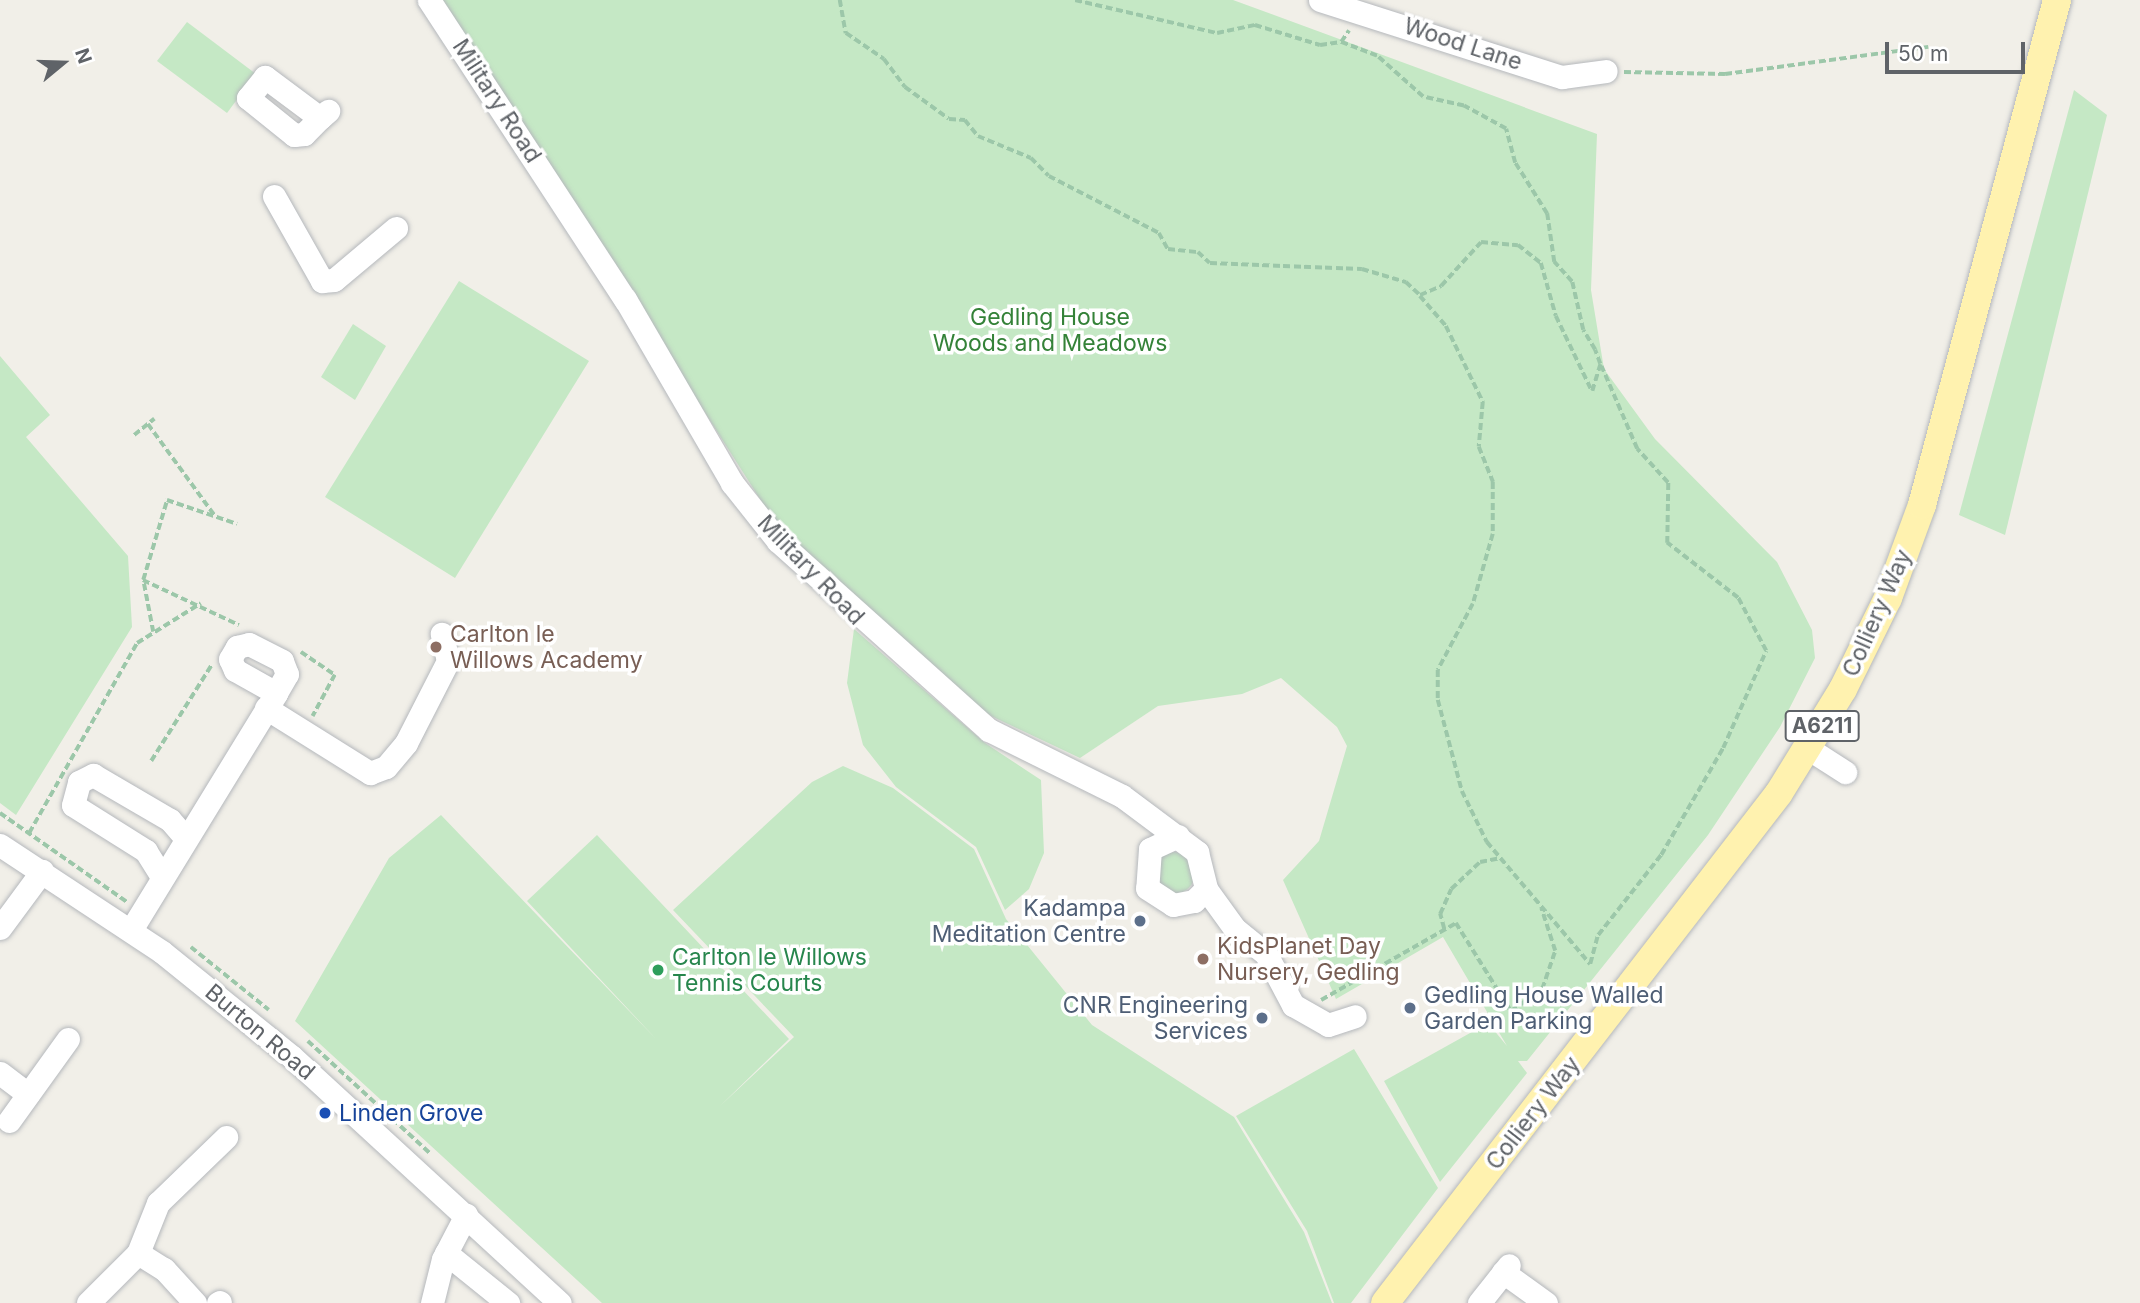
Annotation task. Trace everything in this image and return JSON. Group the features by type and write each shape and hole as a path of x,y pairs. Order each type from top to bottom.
{"main road":[{"name":"Colliery Way","path":"1385,1303 1809,749 1888,598 1922,505 2057,0"}],"street":[{"name":"Military Road","path":"429,0 625,299 732,483 778,541 989,730 1122,796 1178,836 1197,852 1206,889"},
{"name":"Wood Lane","path":"1320,0 1364,6 1562,77 1606,71"},
{"path":"274,196 322,281 334,279 396,228"},
{"path":"131,930 185,837 271,701 370,773 386,766 421,733 448,661 442,634"},
{"path":"1809,749 1845,772"},
{"path":"162,877 146,851 73,805 79,782 93,775 170,820 185,837"},
{"path":"1178,836 1150,849 1147,888 1173,905 1194,901 1206,889 1236,929 1266,954 1293,1005 1313,1020 1339,1025 1355,1016"},
{"name":"Burton Road","path":"0,845 131,930 291,1056 560,1303"},
{"path":"0,928 42,871"},
{"path":"9,1121 68,1039"},
{"path":"0,1073 28,1094"},
{"path":"88,1303 138,1253 158,1203 226,1138"},
{"path":"432,1303 446,1253 466,1215"},
{"path":"138,1253 164,1269 195,1303"},
{"path":"446,1253 508,1303"},
{"path":"1479,1303 1506,1269 1546,1303"}],"path":[{"path":"840,0 846,33 884,59 905,87 949,119 965,120 978,136 1031,158 1049,176 1159,233 1168,248 1198,252 1210,263 1362,269 1406,282 1446,326 1483,402 1479,447 1493,482 1493,534 1473,604 1438,670 1438,700 1462,791 1500,858 1591,964 1598,935 1661,855 1723,748 1766,651 1738,598 1667,543 1668,482 1637,449 1583,330 1572,282 1554,262 1547,214 1515,163 1506,129 1464,106 1423,97 1377,56 1341,42 1320,45 1255,25 1217,33 1074,0"},
{"path":"1341,42 1364,6"},
{"path":"1606,71 1725,74 1928,47"},
{"path":"1420,295 1441,286 1481,242 1518,245 1541,263 1556,316 1592,391 1600,364"},
{"path":"134,435 154,419"},
{"path":"148,424 216,517"},
{"path":"143,580 167,500 237,524"},
{"path":"29,833 137,643 201,603"},
{"path":"231,634 238,624"},
{"path":"151,761 218,656"},
{"path":"1444,929 1440,914 1451,889 1480,862 1500,858"},
{"path":"1313,1020 1311,1006 1456,923 1511,1012 1542,989 1555,951 1540,904"}],"green space":[{"name":"Gedling House Woods and Meadows","path":"442,0 1233,0 1597,134 1591,290 1604,369 1655,439 1777,562 1812,630 1815,658 1780,727 1708,835 1527,1061 1518,1061 1527,1073 1440,1182 1384,1081 1488,1023 1507,1046 1443,937 1336,999 1283,880 1319,841 1347,746 1337,727 1281,678 1242,694 1158,706 1080,758 989,715 821,572 769,513"},
{"path":"187,22 256,74 227,113 157,61"},
{"path":"2074,90 2107,115 2005,535 1959,515"},
{"path":"459,281 589,361 455,578 325,497"},
{"path":"353,324 386,346 355,400 321,377"},
{"path":"0,356 50,415 26,437 128,556 132,627 16,815 0,803"},
{"path":"854,629 985,743 1041,780 1044,853 1029,889 1005,910 976,847 896,787 863,745 847,683"},
{"path":"843,766 893,788 974,849 1006,919 1092,1025 1234,1117 1304,1232 1332,1303 602,1303 295,1021 389,858 441,815 657,1040 527,901 597,835 789,1039 720,1106 794,1037 673,910 812,782"},
{"path":"1174,852 1189,858 1195,873 1189,888 1174,894 1159,888 1153,873 1159,858"},
{"path":"1354,1049 1438,1188 1351,1303 1334,1303 1307,1231 1236,1116"}],"place":[{"name":"Carlton le Willows Academy","path":"436,647"},
{"name":"Kadampa Meditation Centre","path":"1140,921"},
{"name":"KidsPlanet Day Nursery, Gedling","path":"1203,959"},
{"name":"Carlton le Willows Tennis Courts","path":"658,970"},
{"name":"Gedling House Walled Garden Parking","path":"1410,1008"},
{"name":"CNR Engineering Services","path":"1262,1018"},
{"name":"Linden Grove","path":"325,1113"}]}
